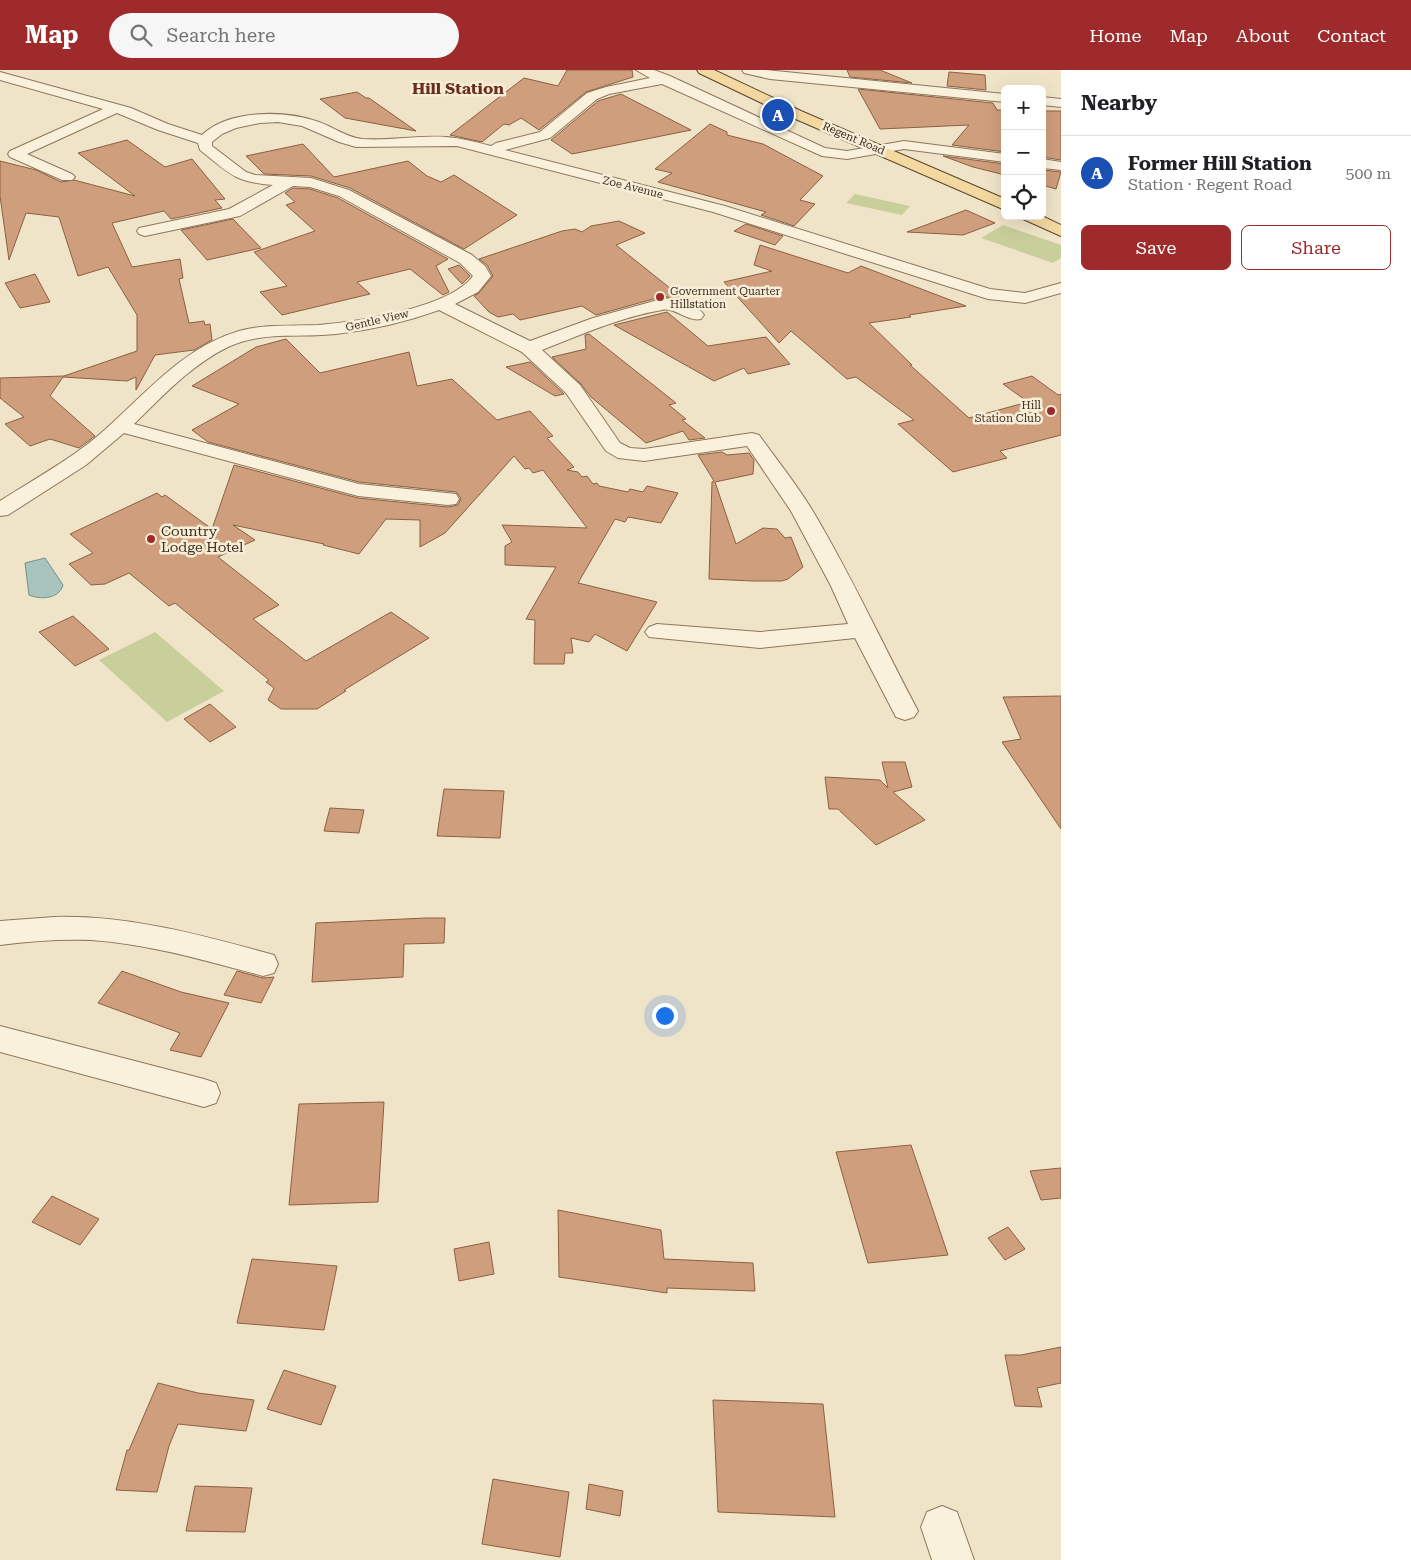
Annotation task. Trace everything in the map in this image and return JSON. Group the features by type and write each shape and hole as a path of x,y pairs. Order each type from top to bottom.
{"main road":[{"name":"Regent Road","path":"704,70 796,114 1001,203"},
{"name":"Regent Road","path":"742,71 849,122"},
{"name":"Regent Road","path":"883,136 1001,188"},
{"path":"1038,220 1061,231"}],"street":[{"path":"643,70 822,152 847,155 883,151 904,145 1001,157"},
{"path":"742,71 1001,98"},
{"path":"0,76 126,111 163,127 205,141"},
{"path":"494,151 501,146 545,135 592,96 606,91 665,79"},
{"path":"0,86 20,83"},
{"path":"1046,101 1061,103"},
{"path":"67,177 15,154 116,108"},
{"name":"Zoe Avenue","path":"205,141 211,132 231,124 267,117 288,118 304,122 341,139 361,143 443,140 494,151 742,216 988,294 1024,298 1061,288"},
{"name":"Gentle View","path":"0,510 90,453 169,381 204,353 222,342 254,334 321,330 368,324 441,304 474,286 482,276 475,266 330,187 291,181 253,179 241,175 205,147 205,141"},
{"path":"1046,164 1061,166"},
{"path":"145,231 234,213 291,181"},
{"path":"529,348 599,322 665,303 695,314"},
{"path":"441,304 529,348 573,389 613,447 625,454 644,455 752,440 802,511 843,586 863,630 905,711"},
{"path":"120,426 358,490 448,499"},
{"path":"656,632 760,640 863,630"},
{"path":"0,933 24,930 106,930 179,942 263,964"},
{"path":"0,1039 204,1092"}],"green space":[{"path":"855,194 910,206 902,215 846,203"},
{"path":"1003,225 1061,245 1061,258 1053,263 981,238"},
{"path":"155,632 224,691 167,722 99,660"}],"water":[{"path":"45,558 63,585 61,590 54,596 39,598 29,595 25,563"}],"building":[{"path":"567,70 632,70 633,77 586,92 539,130 521,118 509,125 504,124 482,142 450,135 524,78 558,86"},
{"path":"847,70 880,70 912,83 850,77"},
{"path":"949,72 985,75 986,90 947,86"},
{"path":"858,89 993,103 997,110 1001,110 1001,151 952,145 969,125 880,129"},
{"path":"357,92 369,98 416,131 345,118 320,99"},
{"path":"621,94 691,130 572,154 551,140 598,101"},
{"path":"1046,111 1061,111 1061,160 1046,158"},
{"path":"710,124 727,132 727,135 763,144 823,176 800,200 815,204 794,226 761,215 766,212 658,182 672,173 655,169"},
{"path":"127,140 165,167 192,159 225,199 215,200 222,208 171,219 164,211 112,223 132,267 180,259 183,278 179,279 189,323 204,321 205,325 210,324 212,340 194,350 155,355 136,390 136,377 127,381 63,377 50,396 95,436 79,448 50,439 30,446 5,424 24,417 0,398 0,378 64,376 137,351 137,315 108,267 78,276 59,217 26,213 9,260 0,196 0,161 36,170 61,182 74,180 135,196 78,153"},
{"path":"303,144 334,177 408,161 427,176 441,182 454,175 517,215 464,249 350,188 311,176 264,174 246,156"},
{"path":"943,156 1001,163 1001,174 973,167"},
{"path":"1046,170 1061,172 1056,189 1046,186"},
{"path":"293,188 310,189 338,198 448,259 436,266 449,292 443,295 410,269 357,282 370,294 282,315 260,292 287,286 254,252 315,231 286,205 295,202 285,193"},
{"path":"966,210 995,223 963,235 907,232"},
{"path":"233,219 261,248 207,260 181,230"},
{"path":"619,221 645,233 616,245 690,304 664,296 596,315 582,306 520,320 513,314 498,317 489,312 474,296 479,293 493,276 487,265 479,259 562,231 575,229 582,232 591,226"},
{"path":"746,224 783,236 775,245 734,231"},
{"path":"760,245 848,273 861,266 966,306 869,323 912,365 910,365 969,418 1028,402 1003,384 1032,376 1058,395 1061,394 1061,435 1000,451 1007,458 953,472 898,424 914,420 856,377 847,379 791,331 779,343 724,282 772,271 754,265"},
{"path":"459,265 470,276 462,284 448,269"},
{"path":"35,274 50,302 20,308 5,283"},
{"path":"667,312 708,346 766,337 790,364 748,374 744,368 714,381 614,325"},
{"path":"589,334 676,403 669,405 686,419 682,420 705,438 689,440 683,431 646,443 591,397 581,384 552,357 586,349 585,335"},
{"path":"286,339 320,373 409,352 417,386 452,379 497,420 530,411 553,436 547,438 574,467 567,470 578,472 582,477 587,476 593,484 597,483 599,486 628,492 630,489 643,492 647,486 678,493 661,523 628,517 625,522 615,519 578,583 657,602 627,651 595,634 589,642 571,638 573,653 565,653 564,664 534,664 535,620 526,619 556,567 505,565 505,546 512,542 502,525 587,528 543,470 533,473 529,468 525,469 514,456 445,533 420,547 420,520 386,519 359,554 324,544 233,525 255,540 218,557 279,605 253,619 306,661 391,612 429,638 344,690 346,691 317,709 281,709 268,700 274,688 266,682 269,680 175,603 169,606 129,573 105,584 91,585 69,564 93,553 70,534 157,493 162,497 165,495 212,529 234,465 358,498 448,507 458,505 461,498 456,492 359,482 208,442 192,430 239,404 192,386 256,347"},
{"path":"530,362 564,394 555,396 506,367"},
{"path":"722,452 727,455 749,453 754,460 753,474 715,482 736,544 763,528 777,529 785,538 791,537 803,567 788,579 782,581 753,581 709,579 712,482 714,481 698,455"},
{"path":"73,616 109,649 75,666 39,632"},
{"path":"1061,696 1061,829 1002,742 1021,739 1003,697"},
{"path":"210,704 236,727 210,742 184,719"},
{"path":"882,762 905,762 912,787 893,792 925,820 876,845 838,809 829,809 825,777 880,780 888,788"},
{"path":"444,789 504,791 500,838 437,836"},
{"path":"330,808 364,810 359,833 324,831"},
{"path":"445,918 444,943 404,944 403,977 312,982 316,923"},
{"path":"122,971 181,992 229,1003 201,1057 170,1050 180,1033 98,1003"},
{"path":"237,971 263,978 274,977 261,1003 224,995"},
{"path":"384,1102 378,1202 289,1205 299,1104"},
{"path":"911,1145 948,1255 868,1263 836,1152"},
{"path":"1061,1168 1061,1198 1041,1200 1030,1171"},
{"path":"52,1196 99,1219 80,1245 32,1222"},
{"path":"558,1210 661,1230 664,1259 753,1263 755,1291 667,1288 667,1293 559,1277"},
{"path":"1008,1227 1025,1249 1005,1260 988,1238"},
{"path":"489,1242 494,1274 459,1281 454,1249"},
{"path":"252,1259 337,1266 324,1330 237,1323"},
{"path":"1061,1347 1061,1383 1037,1388 1042,1407 1015,1406 1005,1355 1021,1355"},
{"path":"284,1370 336,1386 321,1425 267,1409"},
{"path":"158,1383 198,1393 254,1400 246,1431 178,1424 169,1446 157,1492 116,1490 127,1450 129,1450"},
{"path":"713,1400 823,1404 835,1517 718,1512"},
{"path":"493,1479 569,1492 560,1557 482,1544"},
{"path":"589,1484 623,1491 620,1516 586,1509"},
{"path":"195,1486 252,1488 245,1532 186,1531"}],"place":[{"name":"Former Hill Station","path":"778,115"},
{"name":"Government Quarter Hillstation","path":"660,297"},
{"name":"Hill Station Club","path":"1051,411"},
{"name":"Country Lodge Hotel","path":"151,539"}],"district":[{"name":"Hill Station","path":"458,88"}]}
